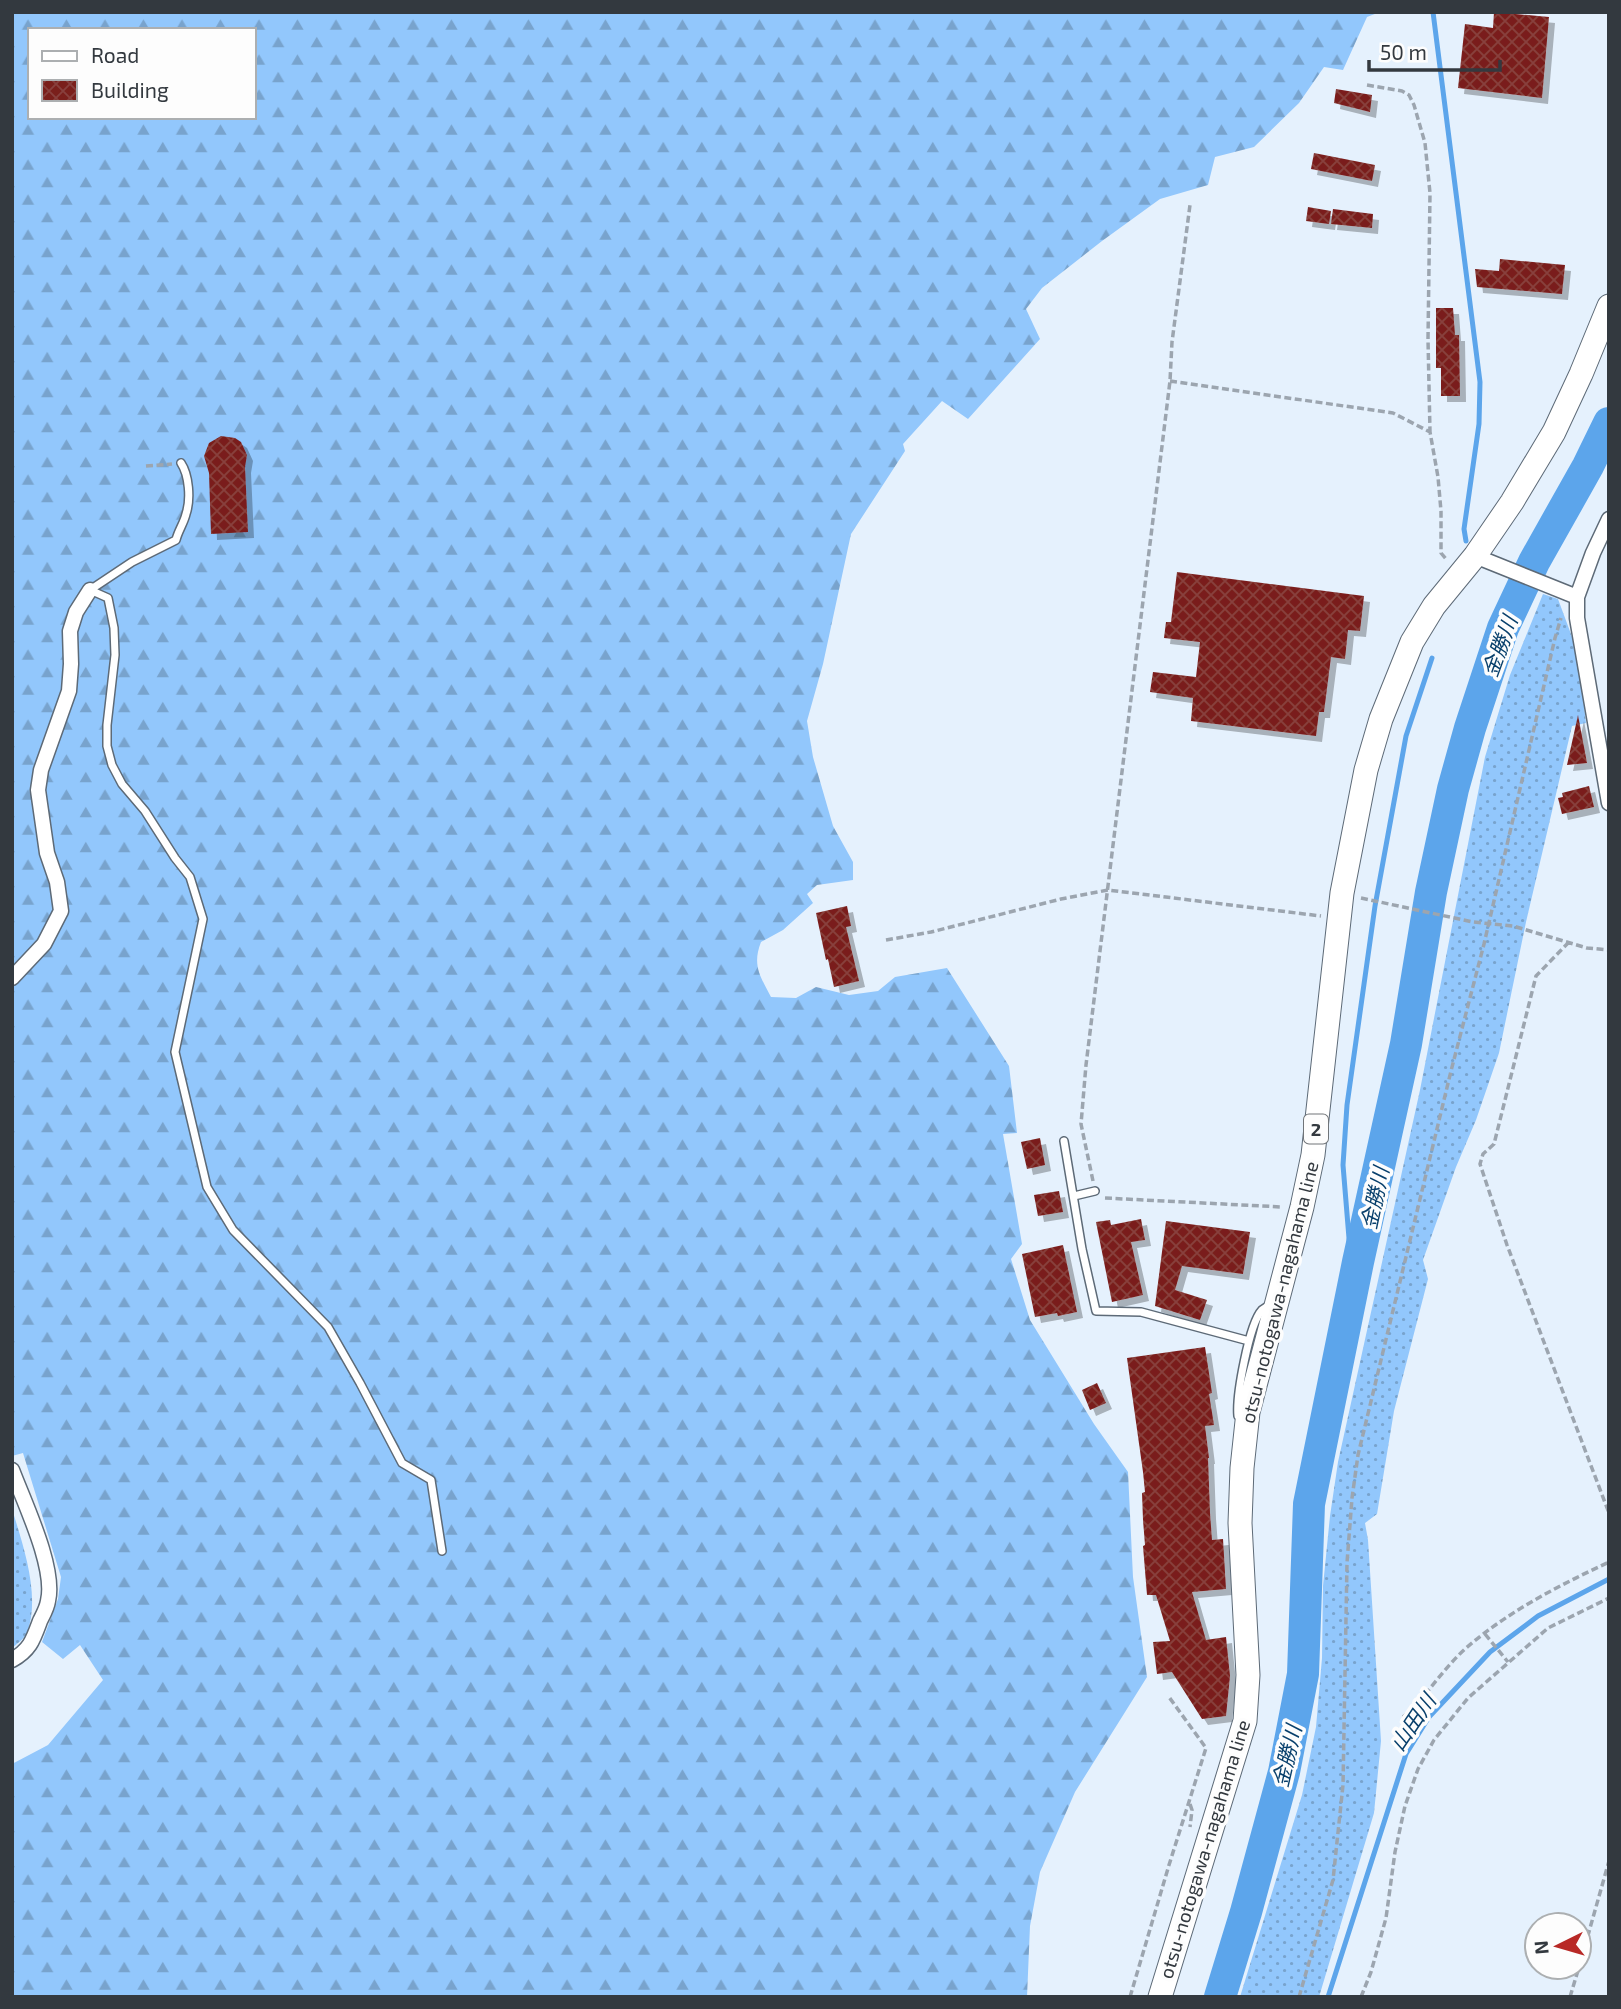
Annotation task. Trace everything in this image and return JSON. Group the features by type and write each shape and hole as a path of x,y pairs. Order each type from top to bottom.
{"main road":[{"name":"otsu-notogawa-nagahama line","path":"1160,1997 1245,1721 1248,1675 1240,1524 1244,1442 1248,1412 1302,1208 1313,1155 1339,918 1366,770 1381,719 1412,642 1434,606 1458,577 1480,559 1554,432 1609,306"}],"street":[{"path":"1609,519 1577,597 1577,618 1604,748 1609,803"},
{"path":"1480,559 1577,597"},
{"path":"12,978 44,944 61,911 57,882 47,853 38,790 41,770 69,691 70,631 76,612 90,590"},
{"path":"12,1470 44,1556 49,1585 48,1601 34,1639 26,1651 12,1660"}],"lane":[{"path":"90,590 132,562 176,540 189,496 186,470 181,463"},
{"path":"90,590 108,598 114,628 115,655 107,746 112,765 122,784 145,811 190,877 203,919 175,1052 207,1187 233,1230 328,1327 402,1463 431,1480 442,1551"},
{"path":"1065,1141 1082,1249 1096,1311 1141,1312 1249,1341"},
{"path":"1074,1196 1095,1191"},
{"path":"1244,1442 1237,1414 1239,1385 1249,1341 1261,1311 1278,1300"}],"path":[{"path":"1367,85 1402,91 1409,95 1425,144 1430,193 1430,432 1438,477 1441,553 1458,577"},
{"path":"1190,205 1081,1124 1096,1198 1302,1208"},
{"path":"1170,381 1369,408 1393,413 1430,432"},
{"path":"146,466 181,463"},
{"path":"1299,1997 1333,1880 1343,1786 1347,1563 1358,1455 1488,925 1555,638 1562,614 1577,597"},
{"path":"886,940 932,932 1061,899 1108,890 1339,918"},
{"path":"1356,897 1488,925 1513,926 1587,948 1609,950"},
{"path":"1569,942 1536,976 1494,1144 1483,1154 1479,1164 1609,1513"},
{"path":"1403,1717 1420,1702 1431,1685 1464,1650 1555,1588 1609,1562"},
{"path":"1362,1997 1386,1918 1395,1852 1405,1806 1418,1769 1434,1740 1468,1698 1506,1660 1548,1628 1609,1598"},
{"path":"1486,1635 1506,1660"},
{"path":"1130,1997 1168,1865 1206,1748 1170,1697"},
{"path":"1593,1918 1609,1861"}],"green space":[{"path":"12,12 1380,12 1367,17 1343,70 1324,67 1299,103 1254,147 1215,157 1208,185 1160,199 1042,288 1026,309 1040,339 968,419 942,401 903,444 905,451 851,534 823,664 807,721 813,757 833,826 853,862 853,880 817,885 807,894 813,903 783,930 761,942 758,950 758,970 771,997 796,998 816,987 849,995 878,991 895,977 947,968 1009,1066 1017,1133 1003,1134 1022,1244 1011,1259 1030,1320 1094,1424 1128,1472 1133,1577 1147,1677 1075,1792 1040,1872 1030,1926 1027,1997 12,1997 12,1764 48,1745 103,1680 80,1645 63,1659 42,1642 58,1599 61,1577 23,1453 12,1456"},
{"path":"1543,594 1558,599 1578,653 1586,723 1572,726 1526,922 1499,1053 1423,1260 1428,1279 1394,1411 1377,1514 1365,1523 1381,1741 1374,1813 1319,1997 1240,1997 1302,1795 1316,1727 1322,1658 1323,1586 1338,1462 1420,1090 1485,757 1510,675"},
{"path":"12,1509 29,1571 32,1603 27,1633 12,1648"}],"building":[{"path":"1494,12 1549,17 1542,98 1458,88 1465,24 1493,28"},
{"path":"1336,89 1372,95 1370,112 1334,103"},
{"path":"1314,153 1375,165 1372,181 1311,169"},
{"path":"1308,207 1331,211 1329,224 1306,221"},
{"path":"1333,209 1373,214 1372,228 1331,224"},
{"path":"1500,259 1565,265 1562,294 1477,287 1475,269 1499,271"},
{"path":"1436,308 1453,308 1455,335 1459,335 1460,396 1441,396 1441,368 1436,368"},
{"path":"221,436 235,438 241,442 247,455 245,467 248,532 211,534 209,473 204,456 209,443"},
{"path":"1177,572 1364,596 1360,631 1348,630 1345,659 1331,657 1324,712 1319,712 1316,736 1191,721 1193,698 1150,692 1153,672 1196,677 1200,642 1164,638 1166,622 1171,622"},
{"path":"1578,715 1587,763 1567,765"},
{"path":"1589,786 1594,807 1562,814 1558,798 1563,797 1562,793"},
{"path":"847,906 851,926 846,927 859,981 834,987 816,913"},
{"path":"1040,1138 1045,1165 1027,1169 1021,1142"},
{"path":"1059,1191 1063,1212 1038,1216 1034,1195"},
{"path":"1141,1219 1145,1240 1131,1242 1143,1295 1112,1302 1096,1222 1110,1220 1111,1225"},
{"path":"1166,1221 1250,1232 1243,1274 1182,1266 1175,1290 1207,1300 1200,1320 1155,1306"},
{"path":"1063,1245 1077,1312 1035,1317 1022,1254"},
{"path":"1205,1347 1214,1425 1205,1426 1212,1540 1223,1539 1226,1589 1192,1592 1206,1640 1226,1637 1230,1676 1226,1716 1202,1719 1172,1672 1157,1674 1153,1642 1170,1641 1156,1595 1147,1595 1143,1546 1142,1493 1145,1492 1127,1358"},
{"path":"1097,1383 1106,1403 1090,1410 1082,1390"}],"waterway":[{"path":"1433,12 1480,382 1479,424 1464,529 1466,541"},
{"name":"金勝川","path":"1220,1997 1284,1772 1303,1674 1309,1504 1406,1044 1431,892 1453,789 1503,628 1534,562 1609,423"},
{"path":"1353,1287 1343,1165 1347,1105 1375,906 1406,736 1432,658"},
{"name":"山田川","path":"1328,1997 1406,1754 1429,1717 1490,1652 1538,1616 1609,1579"}]}
